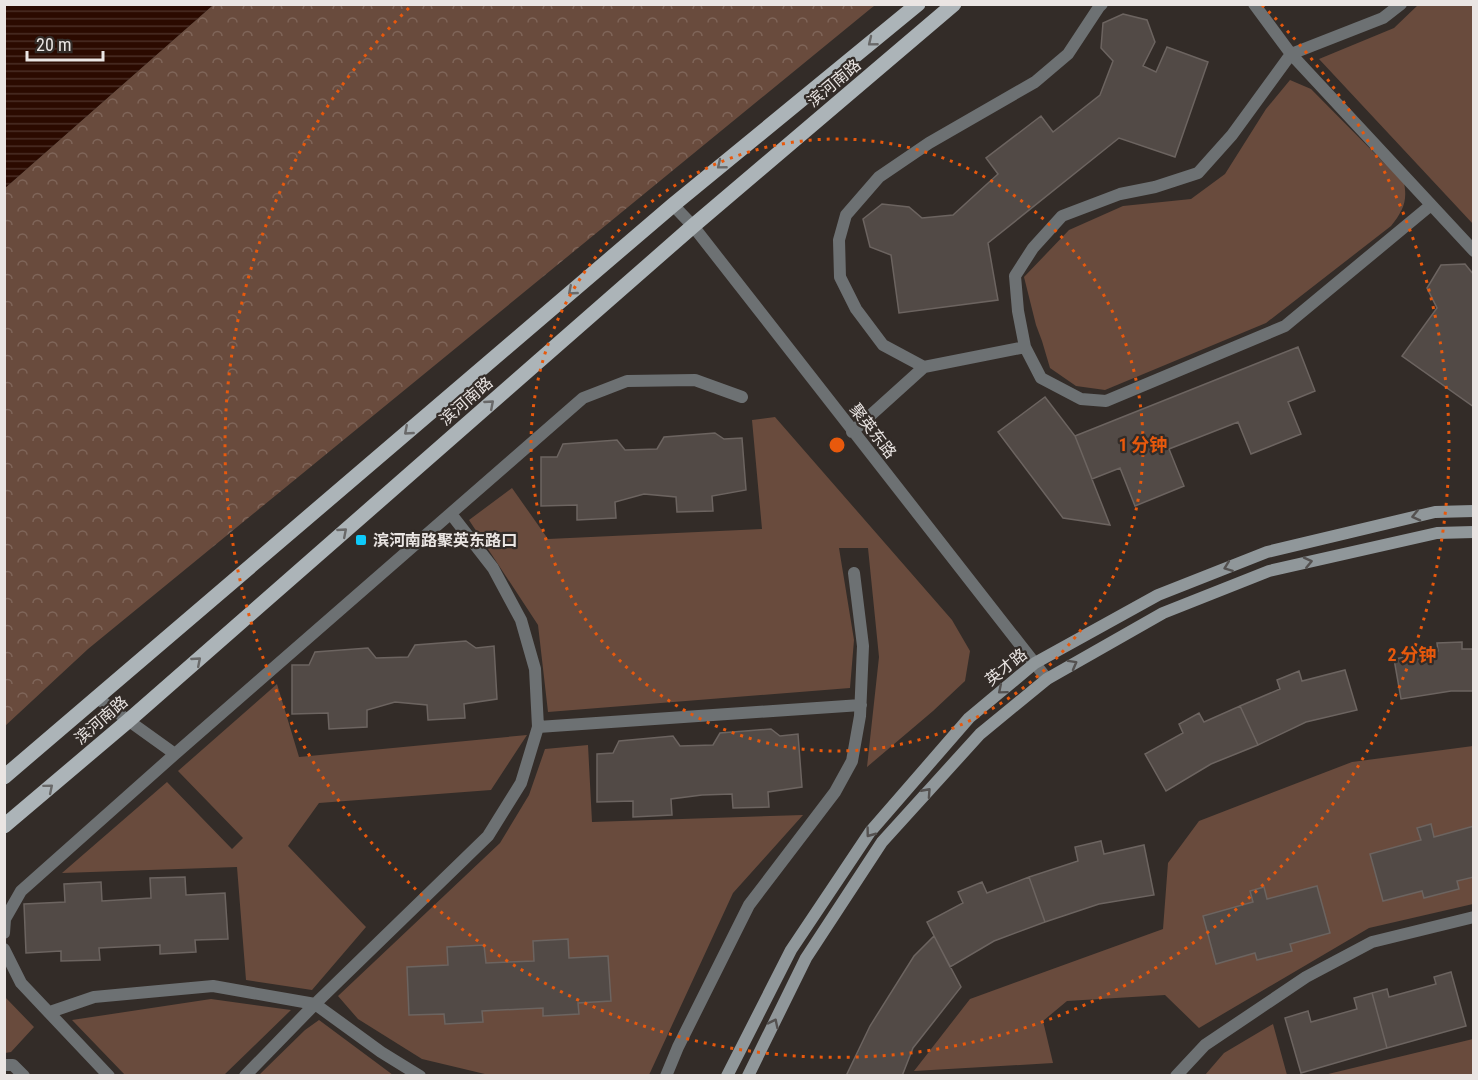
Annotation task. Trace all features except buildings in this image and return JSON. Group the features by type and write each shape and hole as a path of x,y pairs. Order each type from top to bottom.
{"main road":[{"name":"滨河南路","path":"4,777 673,204 918,4"},
{"name":"滨河南路","path":"4,826 128,721 693,226 954,4"},
{"name":"英才路","path":"727,1076 791,950 870,832 969,718 1035,663 1158,595 1267,552 1435,512 1473,511"},
{"path":"748,1076 806,958 882,842 980,734 1047,679 1163,613 1269,571 1437,533 1473,532"}],"street":[{"path":"924,366 883,345 856,309 840,277 839,240 846,215 879,177 929,143 1035,82 1068,54 1102,4"},
{"path":"1254,4 1291,54 1473,252"},
{"path":"1401,4 1383,18 1291,54 1232,135 1198,173 1155,187 1120,194 1062,216 1033,248 1015,276 1018,311 1025,347 1041,378 1081,399 1106,401 1285,326 1431,205"},
{"name":"聚英东路","path":"673,204 693,226 1047,679"},
{"path":"852,432 924,366 1025,347"},
{"path":"4,933 5,919 21,891 583,398 627,381 695,380 742,398"},
{"path":"245,1076 315,1004 488,836 521,783 538,726 535,669 521,620 493,568 451,514"},
{"path":"666,1076 678,1047 749,905 835,792 852,761 861,705 863,646 854,573"},
{"path":"97,698 175,754"},
{"path":"538,726 861,705"},
{"path":"1176,1076 1205,1045 1306,977 1372,942 1473,917"},
{"path":"4,949 21,983 109,1076"},
{"path":"50,1012 94,998 213,986 315,1004 381,1052 420,1076"},
{"path":"4,1065 13,1065 24,1076"}],"green space":[{"path":"213,5 875,5 88,649 5,726 5,188"},
{"path":"1418,5 1473,5 1473,224 1319,59 1394,28"},
{"path":"1290,80 1311,89 1404,183 1403,206 1391,226 1266,323 1105,390 1076,386 1050,368 1024,277 1069,230 1123,206 1191,199 1225,174 1266,109"},
{"path":"775,417 952,620 970,651 965,681 867,767 879,657 868,548 839,548 854,640 850,688 548,712 538,625 469,520 512,488 548,539 762,529 752,420"},
{"path":"277,684 299,757 527,735 491,790 319,803 288,846 366,927 312,990 246,980 237,867 62,873 167,782 232,849 243,838 178,771"},
{"path":"588,745 592,822 803,815 733,893 649,1075 489,1075 422,1059 358,1019 338,996 500,843 529,795 545,749"},
{"path":"1473,746 1473,904 1369,928 1199,1028 1165,995 1067,1001 1043,1021 1053,1063 914,1071 970,999 1163,929 1168,863 1199,821 1352,762"},
{"path":"5,997 34,1027 11,1052 5,1053"},
{"path":"211,999 291,1010 223,1076 125,1075 72,1020"},
{"path":"319,1020 393,1075 259,1075 305,1030"},
{"path":"1273,1024 1287,1075 1205,1075 1224,1053"},
{"path":"1473,1039 1473,1075 1324,1075"}],"shaded area":[{"path":"5,4 213,4 213,5 5,188"}],"place":[{"name":"滨河南路聚英东路口","path":"361,540"}]}
